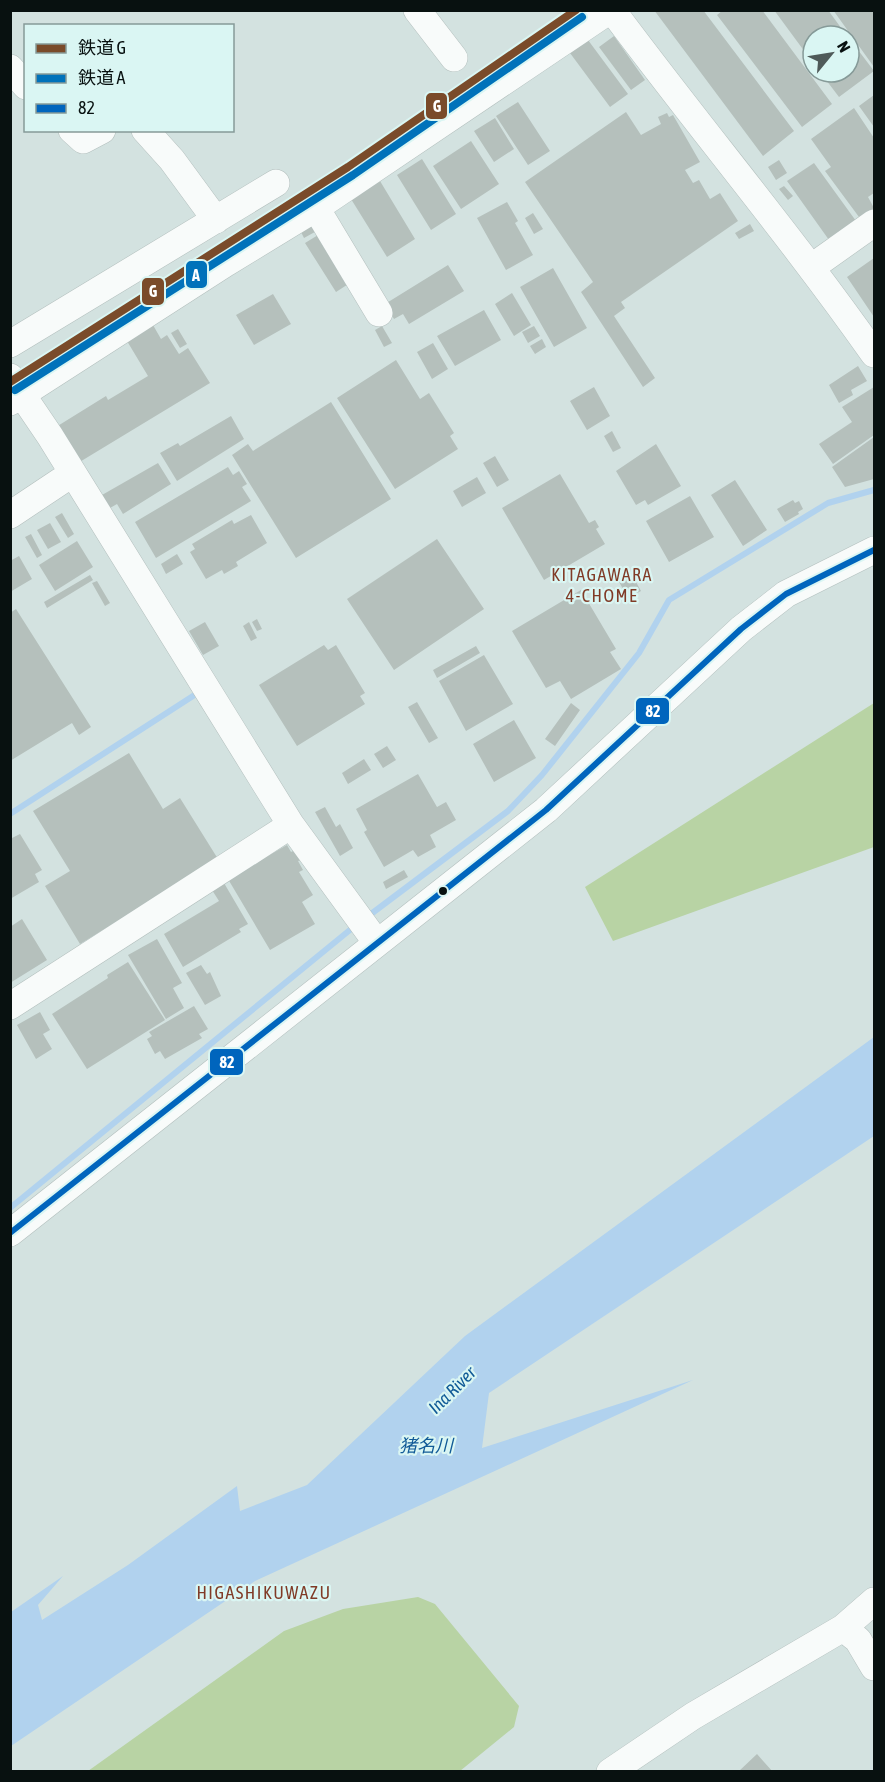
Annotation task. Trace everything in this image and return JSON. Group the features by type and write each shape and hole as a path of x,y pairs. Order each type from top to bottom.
{"street":[{"path":"417,10 454,58"},
{"path":"377,943 291,825 73,473 14,391 316,208 611,10 693,119 812,267 874,354"},
{"path":"10,68 24,84"},
{"path":"74,132 83,140 98,132"},
{"path":"147,132 172,160 216,220"},
{"path":"10,344 276,183"},
{"path":"316,208 379,312"},
{"path":"812,267 874,224"},
{"path":"10,515 73,473"},
{"path":"10,1233 546,810 741,629 786,594 874,550"},
{"path":"10,1006 291,825"},
{"path":"610,1772 693,1716 843,1628 874,1601"},
{"path":"843,1628 858,1640 874,1667"}],"green space":[{"path":"874,703 874,847 613,941 585,887"},
{"path":"418,1597 435,1604 519,1706 514,1727 460,1771 88,1771 284,1631 343,1609"}],"water":[{"name":"猪名川","path":"874,1037 874,1136 489,1393 482,1448 693,1380 255,1581 11,1746 11,1612 63,1576 38,1605 42,1620 128,1565 237,1486 240,1511 307,1485 465,1336"}],"building":[{"path":"654,10 703,10 794,131 763,156"},
{"path":"723,10 762,10 801,62 801,84 817,84 832,104 802,127 717,15"},
{"path":"774,10 828,10 838,24 801,24 801,47"},
{"path":"833,10 874,10 874,67 861,49 861,24 843,24"},
{"path":"614,36 645,80 631,90 599,47"},
{"path":"588,40 628,94 610,107 570,53"},
{"path":"861,54 874,71 861,81"},
{"path":"829,84 856,84 839,97"},
{"path":"874,95 874,127 859,106"},
{"path":"518,102 550,151 528,165 496,116"},
{"path":"854,108 874,138 874,193 868,197 874,208 859,217 825,171 831,167 811,139"},
{"path":"626,112 641,135 661,124 658,117 667,113 669,117 673,115 700,162 685,170 693,183 699,180 710,199 720,193 738,221 621,302 625,308 614,316 655,378 643,387 581,292 593,282 525,182"},
{"path":"495,118 514,149 494,162 474,131"},
{"path":"471,141 499,184 461,209 433,166"},
{"path":"422,159 456,214 431,230 397,175"},
{"path":"779,160 787,173 776,180 768,167"},
{"path":"814,163 856,221 829,240 787,181"},
{"path":"380,181 415,239 387,257 351,199"},
{"path":"784,186 793,196 788,200 779,189"},
{"path":"507,202 518,221 515,223 533,255 506,270 477,218"},
{"path":"533,213 543,229 534,234 525,218"},
{"path":"317,220 322,228 304,238 300,230"},
{"path":"750,224 754,231 739,239 735,233"},
{"path":"323,232 353,281 336,292 305,243"},
{"path":"874,258 874,317 847,277"},
{"path":"448,265 464,291 409,324 403,314 394,319 385,304"},
{"path":"553,268 587,328 554,347 520,287"},
{"path":"512,293 531,325 514,336 495,304"},
{"path":"273,294 291,324 254,345 236,315"},
{"path":"484,310 501,340 455,366 437,336"},
{"path":"153,325 161,339 167,335 179,354 188,348 210,383 78,463 56,427 106,396 108,400 148,376 127,341"},
{"path":"382,326 392,343 384,347 375,330"},
{"path":"534,326 540,336 528,343 522,332"},
{"path":"178,329 187,344 180,348 171,333"},
{"path":"542,339 546,347 535,354 530,346"},
{"path":"433,343 448,369 432,379 417,352"},
{"path":"396,360 420,399 429,393 454,433 450,436 458,449 395,489 337,398"},
{"path":"858,366 867,381 851,390 853,395 839,403 829,385"},
{"path":"594,387 610,416 587,430 570,401"},
{"path":"874,387 874,435 833,464 819,444 852,422 842,407"},
{"path":"331,402 391,499 296,558 232,455 248,444 253,451"},
{"path":"231,416 244,439 177,481 160,453 178,443 180,446"},
{"path":"612,431 621,448 613,452 604,436"},
{"path":"874,437 874,479 845,487 832,467"},
{"path":"656,444 681,486 648,505 645,500 636,505 616,471"},
{"path":"495,456 509,480 497,487 483,463"},
{"path":"158,463 171,484 123,514 117,504 110,508 102,495"},
{"path":"228,467 233,475 239,471 247,484 242,487 251,501 156,558 135,522"},
{"path":"560,474 589,523 595,520 599,527 596,529 605,544 544,580 502,508"},
{"path":"477,477 486,493 462,507 453,491"},
{"path":"735,480 767,530 743,546 711,495"},
{"path":"690,496 714,537 669,562 646,521"},
{"path":"793,500 795,503 799,501 803,509 785,522 777,509"},
{"path":"62,513 74,534 68,538 55,517"},
{"path":"251,515 267,543 236,562 238,566 224,574 222,570 206,579 190,552 195,549 192,544 232,520 234,524"},
{"path":"50,523 61,542 48,549 37,530"},
{"path":"31,534 42,555 37,558 25,537"},
{"path":"437,539 484,609 394,670 347,599"},
{"path":"77,541 93,567 55,591 39,565"},
{"path":"177,554 183,564 166,574 161,564"},
{"path":"19,556 32,579 10,592 10,561"},
{"path":"631,573 641,591 628,598 618,580"},
{"path":"90,575 93,580 47,608 44,602"},
{"path":"97,581 110,603 105,606 92,583"},
{"path":"581,590 616,649 610,652 621,669 571,699 560,681 546,688 512,631"},
{"path":"16,609 91,727 79,735 72,723 10,761 10,613"},
{"path":"257,619 262,629 257,631 252,622"},
{"path":"205,622 219,646 203,655 189,631"},
{"path":"249,622 257,638 251,641 243,626"},
{"path":"324,645 328,650 336,645 365,693 360,696 365,704 297,746 259,685"},
{"path":"476,646 480,653 437,678 433,670"},
{"path":"484,655 513,704 466,731 439,681"},
{"path":"417,702 438,738 429,743 408,707"},
{"path":"571,703 580,710 555,746 545,739"},
{"path":"514,720 536,758 494,782 473,744"},
{"path":"387,746 396,760 383,768 374,754"},
{"path":"129,753 163,809 180,798 218,859 80,944 45,886 70,871 33,811"},
{"path":"364,759 371,770 348,784 342,773"},
{"path":"418,774 437,807 446,802 456,820 430,835 436,847 418,857 413,850 384,867 364,832 367,830 356,809"},
{"path":"325,807 336,827 340,824 353,848 340,856 315,812"},
{"path":"20,834 42,870 35,874 39,882 10,899 10,839"},
{"path":"287,845 291,852 295,850 301,860 298,861 303,870 299,872 313,895 302,902 315,924 270,950 228,879"},
{"path":"404,870 408,877 386,889 383,882"},
{"path":"224,883 248,924 239,929 241,932 183,967 164,934 219,901 212,890"},
{"path":"22,919 47,960 10,983 10,927"},
{"path":"157,939 182,983 173,988 184,1008 166,1019 128,955"},
{"path":"128,962 165,1020 87,1069 52,1014 108,978 107,975"},
{"path":"201,965 207,974 210,972 221,996 205,1005 186,973"},
{"path":"194,1006 208,1029 199,1034 202,1038 165,1059 160,1051 155,1054 147,1039 152,1036 149,1032"},
{"path":"40,1012 50,1030 43,1034 52,1049 36,1059 17,1025"},
{"path":"757,1754 773,1772 738,1772"}],"waterway":[{"path":"367,917 508,811 542,775 639,653 669,600 828,503 874,490"},
{"path":"10,814 193,696"},
{"path":"10,1208 356,925"}],"rail line":[{"name":"G","path":"10,382 348,167 576,10"},
{"name":"A","path":"15,390 353,175 582,17"}],"transit line":[{"name":"82","path":"10,1233 546,810 741,629 786,594 874,550"}],"district":[{"name":"KITAGAWARA 4-CHOME","path":"602,584"},
{"name":"HIGASHIKUWAZU","path":"264,1592"}],"water label":[{"name":"Ina River","path":"452,1390"}]}
